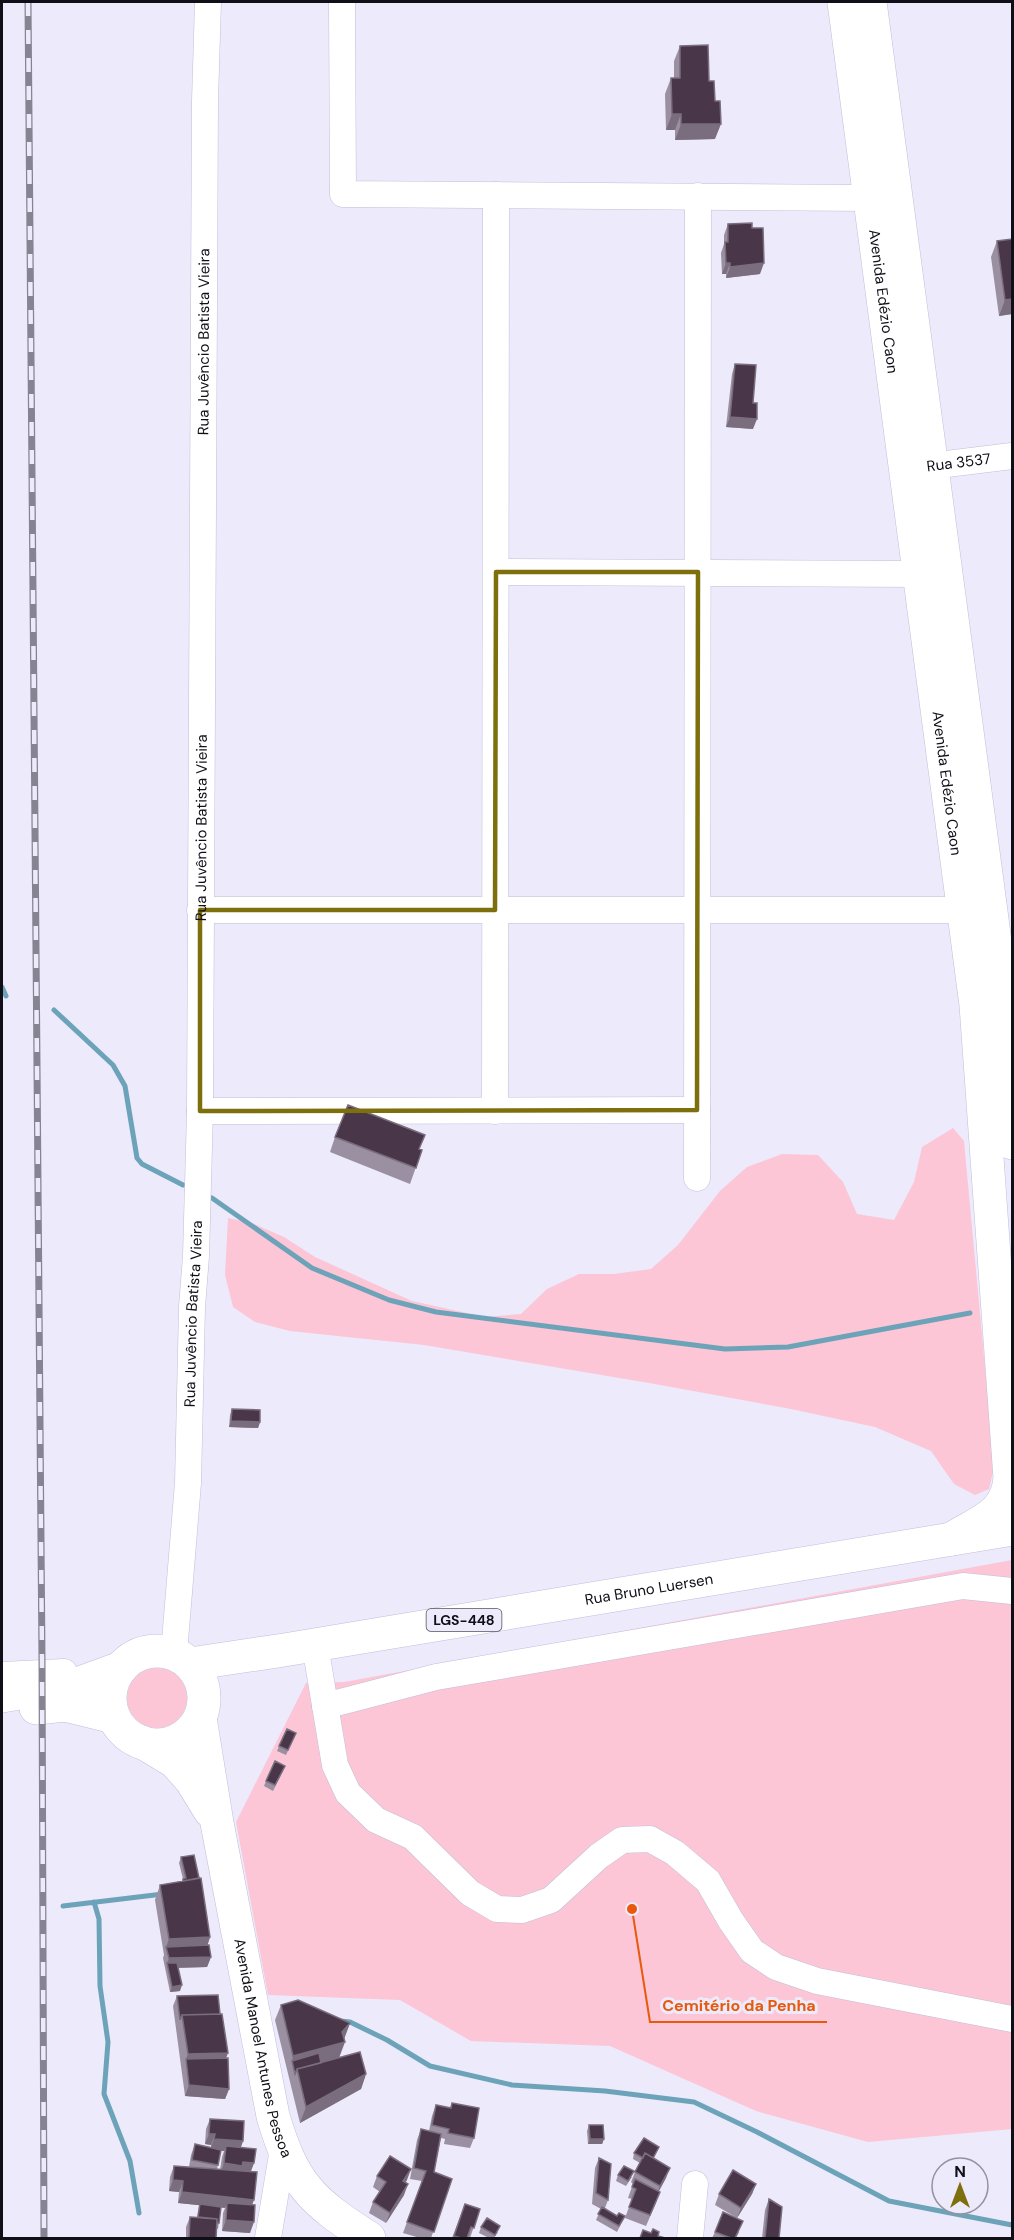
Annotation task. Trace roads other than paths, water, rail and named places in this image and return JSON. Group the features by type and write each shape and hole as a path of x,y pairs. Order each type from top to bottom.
{"main road":[{"name":"Avenida Edézio Caon","path":"844,2 870,198 918,467 997,1002 1012,1143"},
{"name":"Avenida Edézio Caon","path":"870,2 918,467 919,574 963,910 997,1002 1009,1491 999,1509 951,1539"},
{"name":"Rua Bruno Luersen","path":"182,1658 300,1647 1012,1529"},
{"name":"Rua Bruno Luersen","path":"203,1709 242,1673 300,1647"},
{"path":"159,1651 182,1658 198,1674 203,1686 203,1709 192,1729 176,1741 156,1745 131,1737 114,1717 111,1704 110,1691 121,1668 131,1658 145,1652 159,1651"},
{"path":"2,1696 80,1683 121,1668"},
{"path":"2,1715 52,1705 65,1705 114,1717"},
{"name":"Avenida Manoel Antunes Pessoa","path":"203,1709 217,1822 273,2116 283,2149 296,2177 312,2196 334,2217 369,2238"},
{"name":"Avenida Manoel Antunes Pessoa","path":"142,1742 175,1762 191,1780 217,1822"}],"street":[{"name":"Rua Juvêncio Batista Vieira","path":"182,1658 200,1111 205,113 208,2"},
{"path":"342,2 344,194 870,198"},
{"path":"495,1111 496,195"},
{"path":"697,1178 698,196"},
{"name":"Rua 3537","path":"918,467 1012,456"},
{"path":"496,572 919,574"},
{"path":"200,909 963,910"},
{"path":"200,1111 697,1110"},
{"path":"325,1706 436,1677 951,1588 963,1586 1012,1591"},
{"path":"300,1647 325,1706 335,1765 348,1793 376,1820 413,1837 470,1893 498,1909 522,1910 550,1900 599,1856 622,1840 650,1839 675,1853 708,1881 731,1921 752,1951 776,1967 817,1981 1012,2019"},
{"path":"2,1675 121,1668"},
{"path":"268,2238 283,2149"},
{"path":"690,2238 695,2184"}],"waterway":[{"path":"2,987 6,996"},
{"path":"54,1010 113,1065 125,1086 137,1158 142,1164 183,1185"},
{"path":"212,1198 312,1268 389,1300 436,1312 725,1349 788,1347 970,1313"},
{"path":"63,1906 163,1894"},
{"path":"94,1902 99,1919 100,1986 108,2042 104,2094 130,2161 139,2213"},
{"path":"340,2021 350,2022 387,2040 430,2066 512,2085 605,2091 694,2102 889,2201 1012,2225"}],"railway":[{"path":"28,2 42,1659 44,2238"}],"place":[{"name":"Cemitério da Penha","path":"632,1909"}]}
